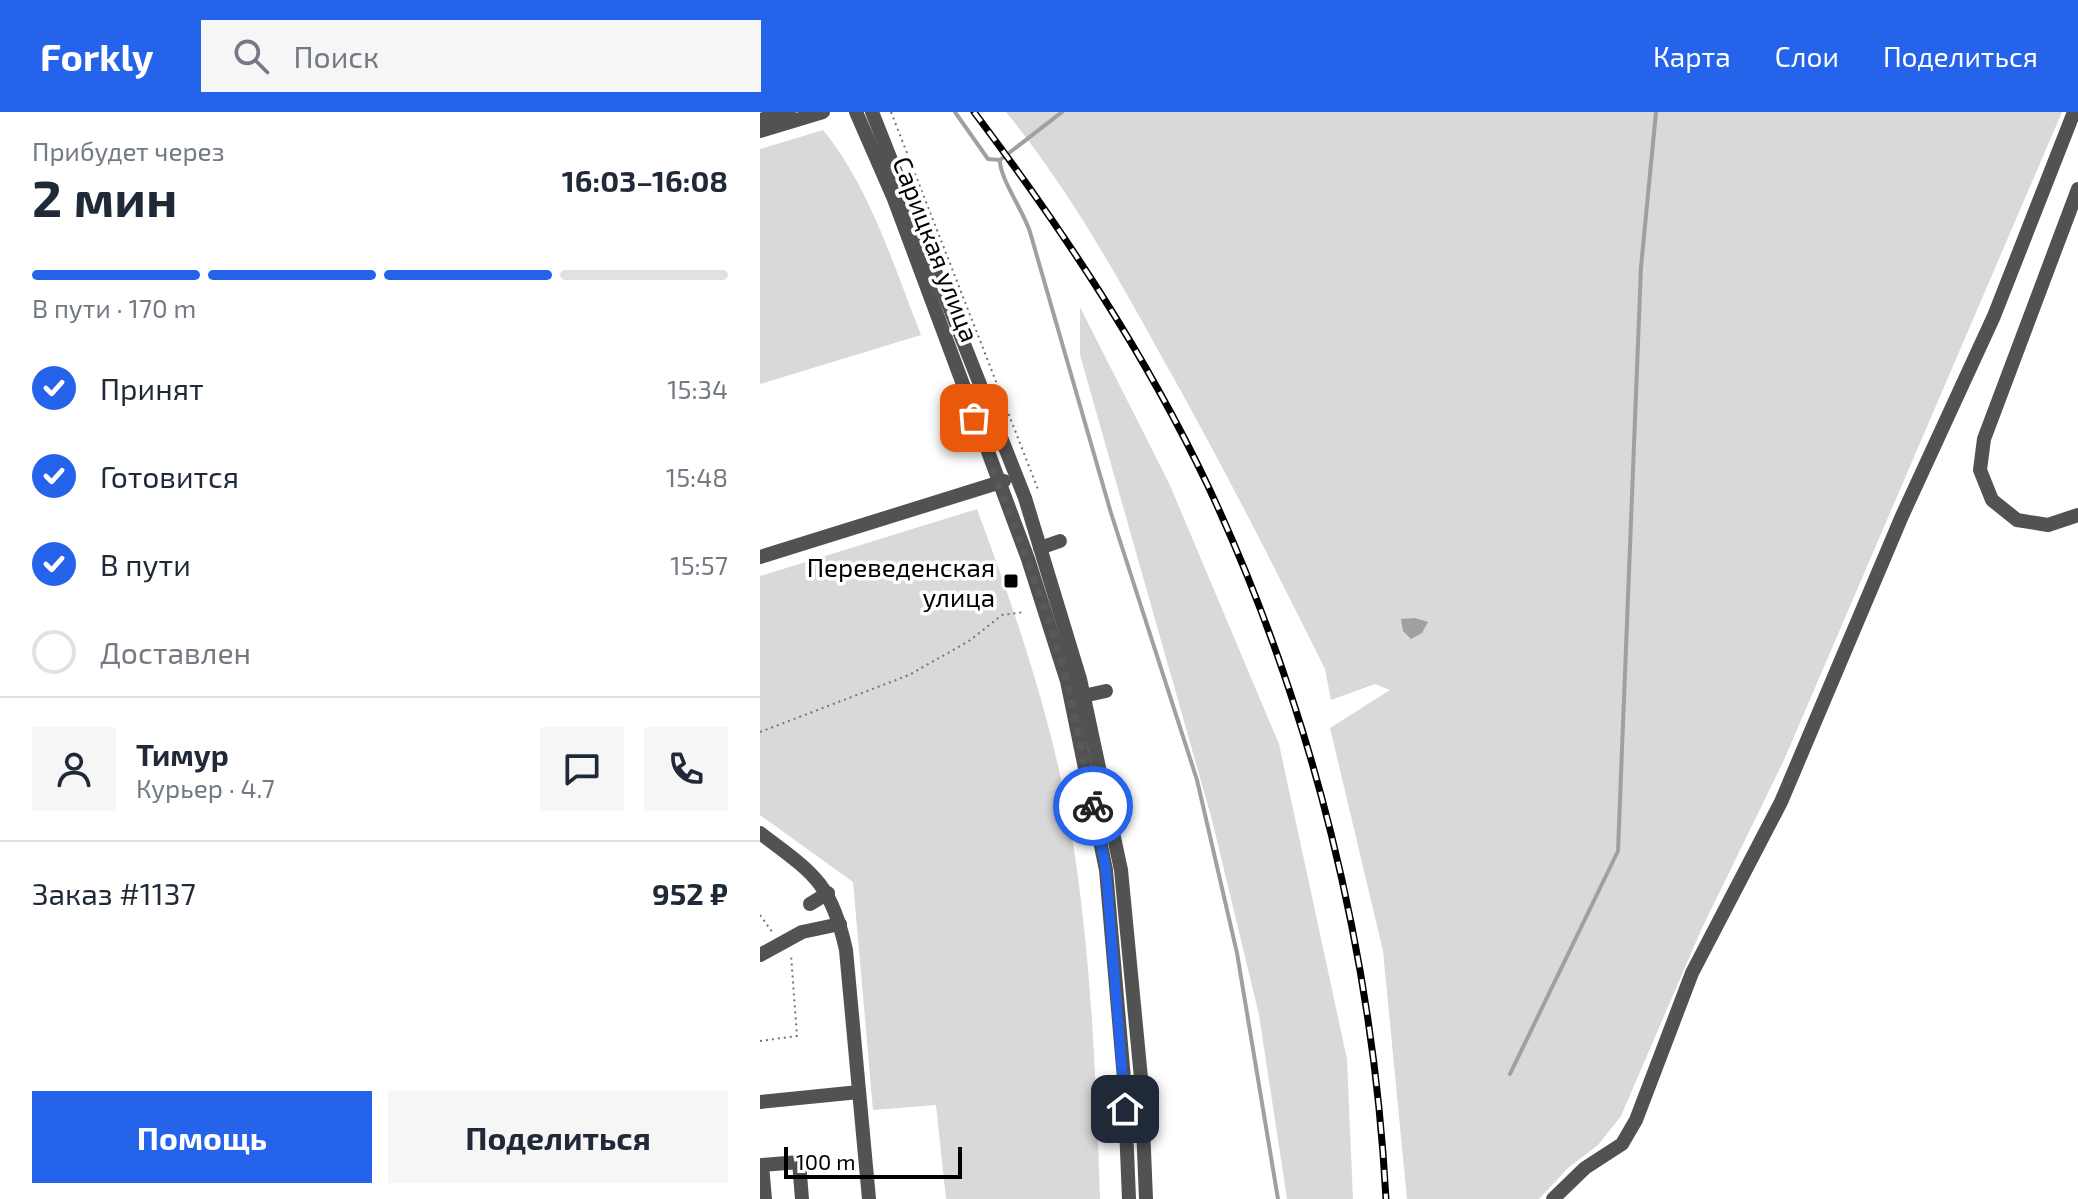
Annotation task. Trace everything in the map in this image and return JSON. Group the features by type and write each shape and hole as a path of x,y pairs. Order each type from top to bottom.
{"street":[{"path":"760,120 789,112"},
{"path":"760,131 823,112"},
{"name":"Сарицкая улица","path":"856,112 894,199 1052,628 1067,681 1106,870 1124,1079 1129,1199"},
{"name":"Сарицкая улица","path":"872,112 1016,477 1083,696 1121,870 1141,1078 1146,1199"},
{"path":"1553,1199 1585,1168 1622,1144 1636,1120 1692,973 1781,802 1902,516 1994,316 2074,112"},
{"path":"2078,189 1984,439 1980,470 1992,500 2017,520 2048,525 2078,515"},
{"path":"760,557 1016,477"},
{"path":"1040,548 1060,541"},
{"path":"1083,696 1106,691"},
{"path":"760,833 812,872 830,897 840,924 846,950 869,1199"},
{"path":"813,908 830,897"},
{"path":"761,953 785,941 840,924"},
{"path":"760,1102 859,1092"},
{"path":"765,1199 762,1165 799,1162 802,1199"}],"path":[{"path":"891,112 1039,492"},
{"path":"760,732 909,675 969,641 1002,615 1024,612"},
{"path":"760,915 785,941 797,1036 760,1041"}],"shaded area":[{"path":"1006,112 2062,112 1784,760 1702,928 1621,1116 1598,1145 1569,1167 1539,1199 1407,1199 1383,951 1330,728 1390,690 1375,684 1331,700 1325,669 1181,391 1088,228"},
{"path":"823,130 840,152 868,202 921,335 760,384 760,149"},
{"path":"1080,307 1169,483 1279,744 1347,1059 1353,1199 1287,1199 1259,1015 1212,820 1080,355"},
{"path":"977,509 1032,667 1054,748 1071,830 1088,968 1100,1199 946,1199 936,1105 873,1110 853,882 760,815 760,576"},
{"path":"1415,618 1428,622 1422,633 1411,639 1403,631 1401,619"}],"waterway":[{"path":"955,112 988,159 1000,160"},
{"path":"1062,112 1000,160 1001,167 1030,232 1111,513 1197,780 1237,953 1278,1199"},
{"path":"1510,1074 1618,851 1641,267 1656,112"}],"railway":[{"path":"974,112 1070,247 1157,388 1208,486 1245,570 1278,657 1307,745 1351,924 1379,1107 1386,1199"}],"way so far":[{"path":"974,418 1049,619 1067,681 1093,806"}],"place":[{"name":"Переведенская улица","path":"1011,581"}],"route":[{"path":"1093,806 1106,870 1125,1109"}]}
